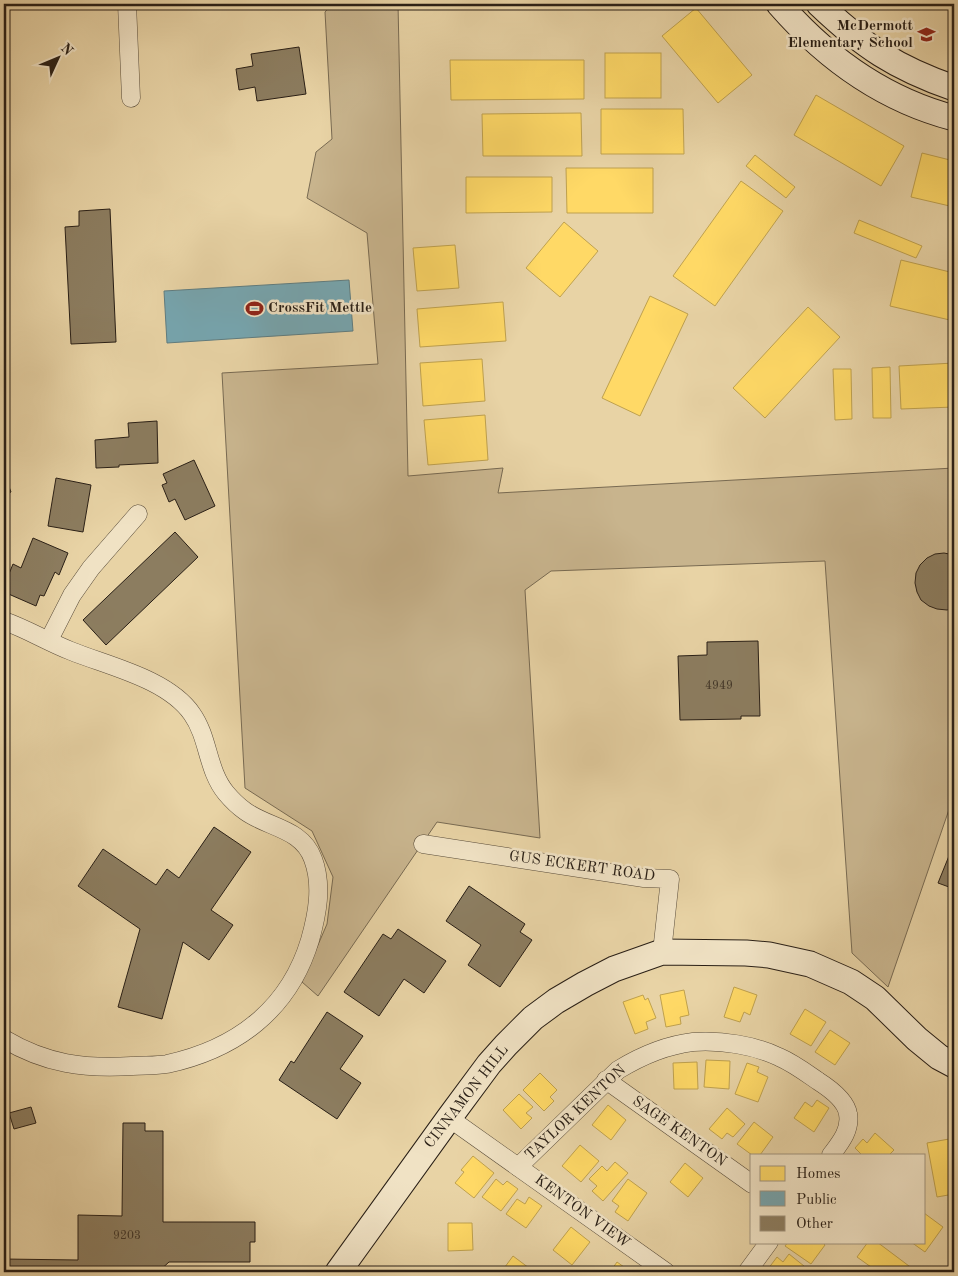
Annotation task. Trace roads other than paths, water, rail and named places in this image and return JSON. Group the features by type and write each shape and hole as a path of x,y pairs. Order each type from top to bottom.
{"street":[{"path":"127,4 131,98"},
{"path":"779,4 840,62 872,84 912,104 954,118"},
{"path":"816,41 827,11 858,39 886,58 923,77 954,88"},
{"path":"49,640 72,596 91,568 138,514"},
{"path":"4,620 69,650 135,674 182,701 199,726 215,775 226,793 244,811 288,831 307,848 313,860 318,902 316,917 305,956 295,977 278,1000 245,1033 210,1051 165,1064 107,1068 74,1066 45,1059 22,1050 4,1039"},
{"name":"GUS ECKERT ROAD","path":"423,844 637,877 670,879 662,952"},
{"path":"662,952 746,953 770,955 810,964 851,982 875,998 917,1039 954,1065"},
{"name":"CINNAMON HILL","path":"338,1272 489,1064 534,1018 556,1001 614,969 662,952"},
{"name":"TAYLOR KENTON","path":"518,1166 618,1070 635,1059 666,1048 692,1042 720,1042 755,1048 779,1056 826,1086 841,1100 848,1112 849,1124 843,1138 832,1154"},
{"name":"SAGE KENTON","path":"606,1080 750,1183"},
{"name":"KENTON VIEW","path":"449,1118 666,1272"},
{"path":"748,1272 768,1244"}],"place":[{"name":"McDermott Elementary School","path":"927,35"},
{"name":"CrossFit Mettle","path":"254,308"}]}
